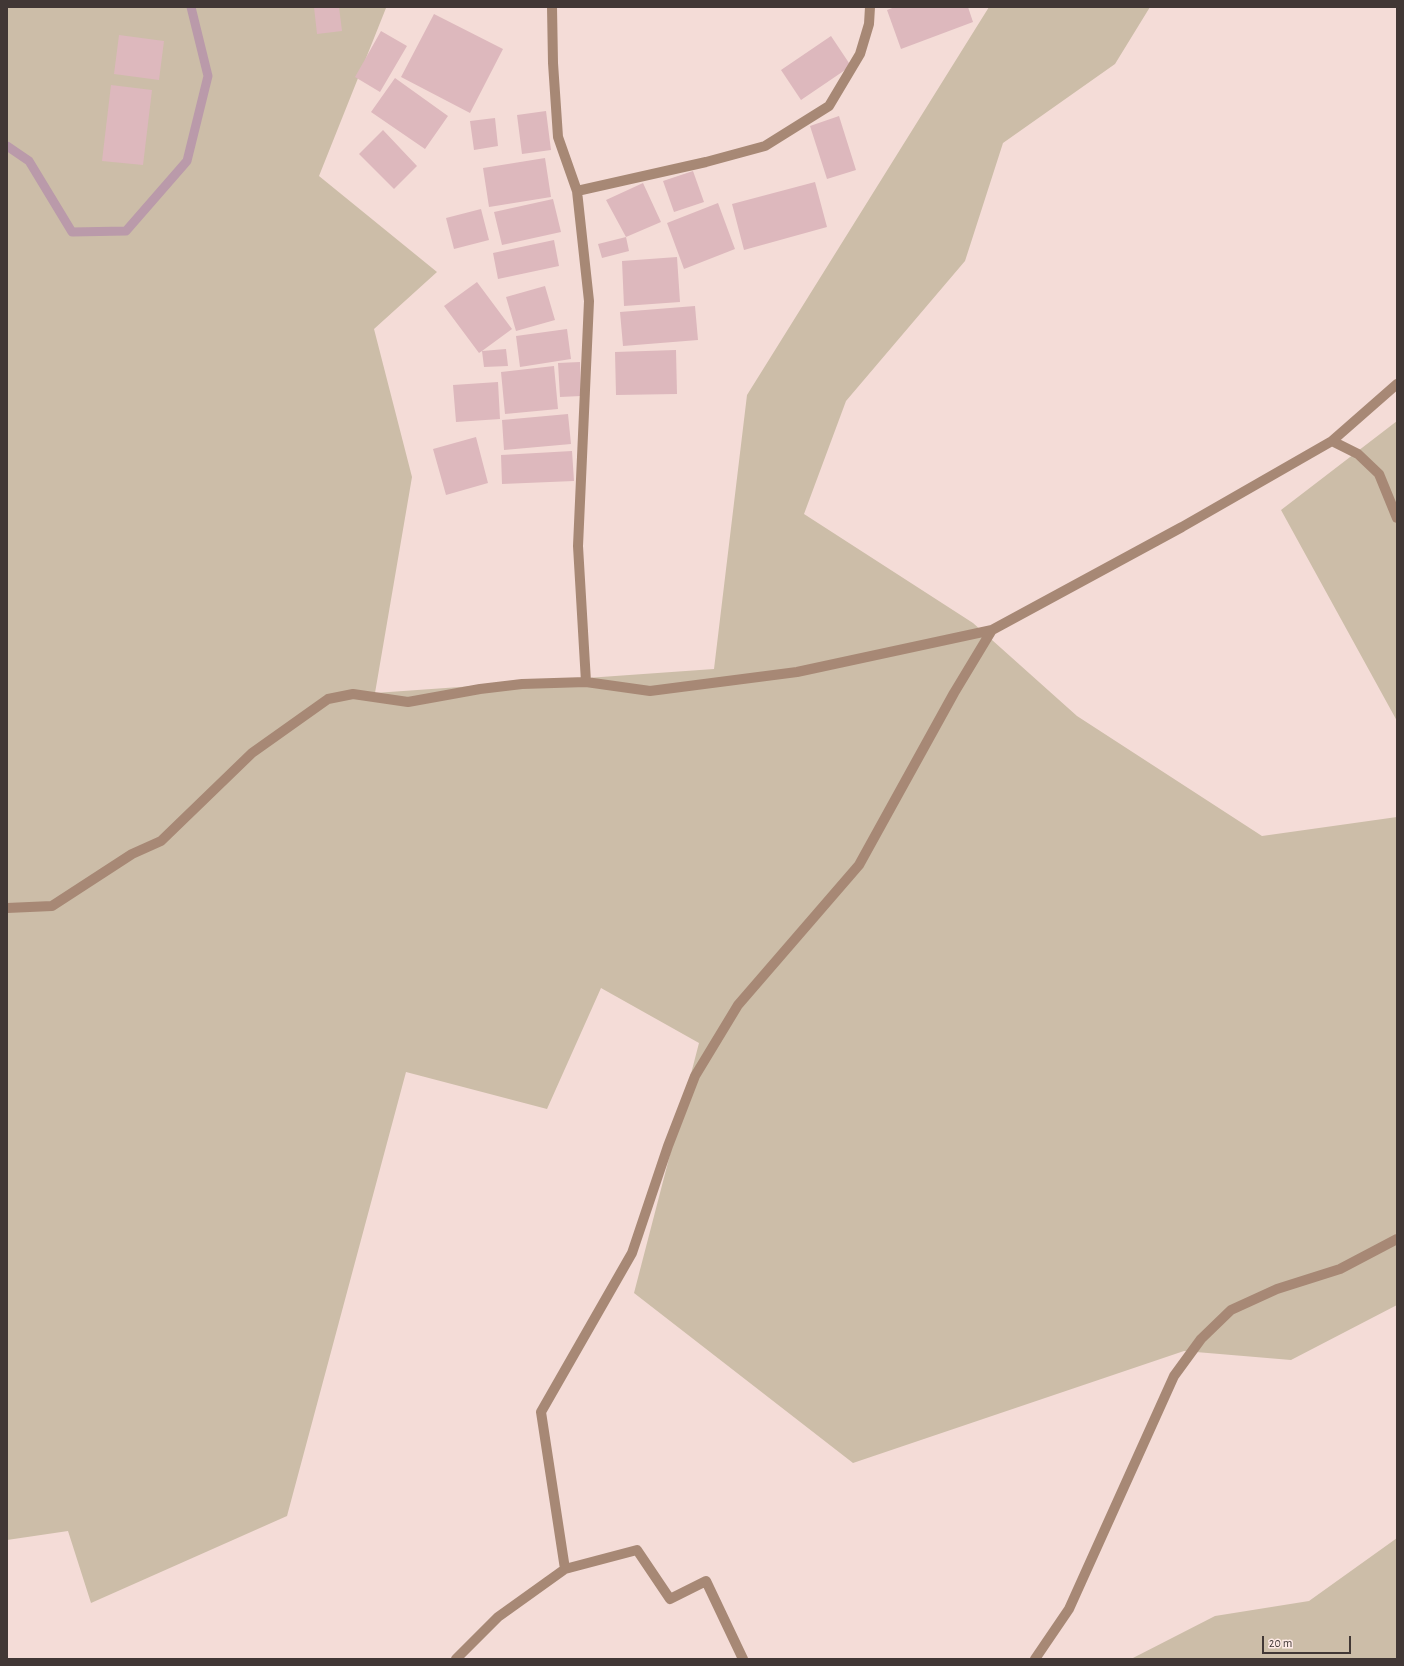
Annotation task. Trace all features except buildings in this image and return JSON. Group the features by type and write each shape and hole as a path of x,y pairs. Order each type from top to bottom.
{"street":[{"path":"552,7 553,63 558,137 577,191 589,301 578,546 586,682"},
{"path":"577,191 706,162 765,146 829,106 860,54 869,24 870,7"},
{"path":"7,908 52,906 132,854 161,841 252,753 328,699 353,694 408,702 487,688 522,684 586,682 650,691 789,673 992,630 1182,527 1332,441 1397,384"},
{"path":"1332,441 1358,454 1379,474 1397,518"},
{"path":"565,1569 541,1412 632,1253 668,1146 695,1076 738,1005 859,865 954,693 992,630"},
{"path":"1035,1659 1069,1610 1174,1376 1201,1339 1231,1310 1277,1289 1340,1268 1397,1239"},
{"path":"456,1659 498,1617 565,1569 637,1550 670,1599 706,1581 743,1659"}],"shaded area":[{"path":"7,7 386,8 319,176 437,272 374,329 412,477 375,693 714,669 747,395 989,7 1150,7 1115,64 1003,143 965,261 846,401 804,514 973,623 1077,716 1262,836 1397,817 1397,1305 1291,1360 1184,1351 853,1463 634,1293 699,1043 601,988 547,1109 406,1072 287,1516 91,1603 68,1531 7,1540"},
{"path":"1397,421 1397,721 1281,510"},
{"path":"1397,1538 1397,1659 1131,1659 1215,1616 1309,1601"}],"waterway":[{"path":"7,146 29,161 72,232 126,231 187,161 208,76 191,7"}]}
